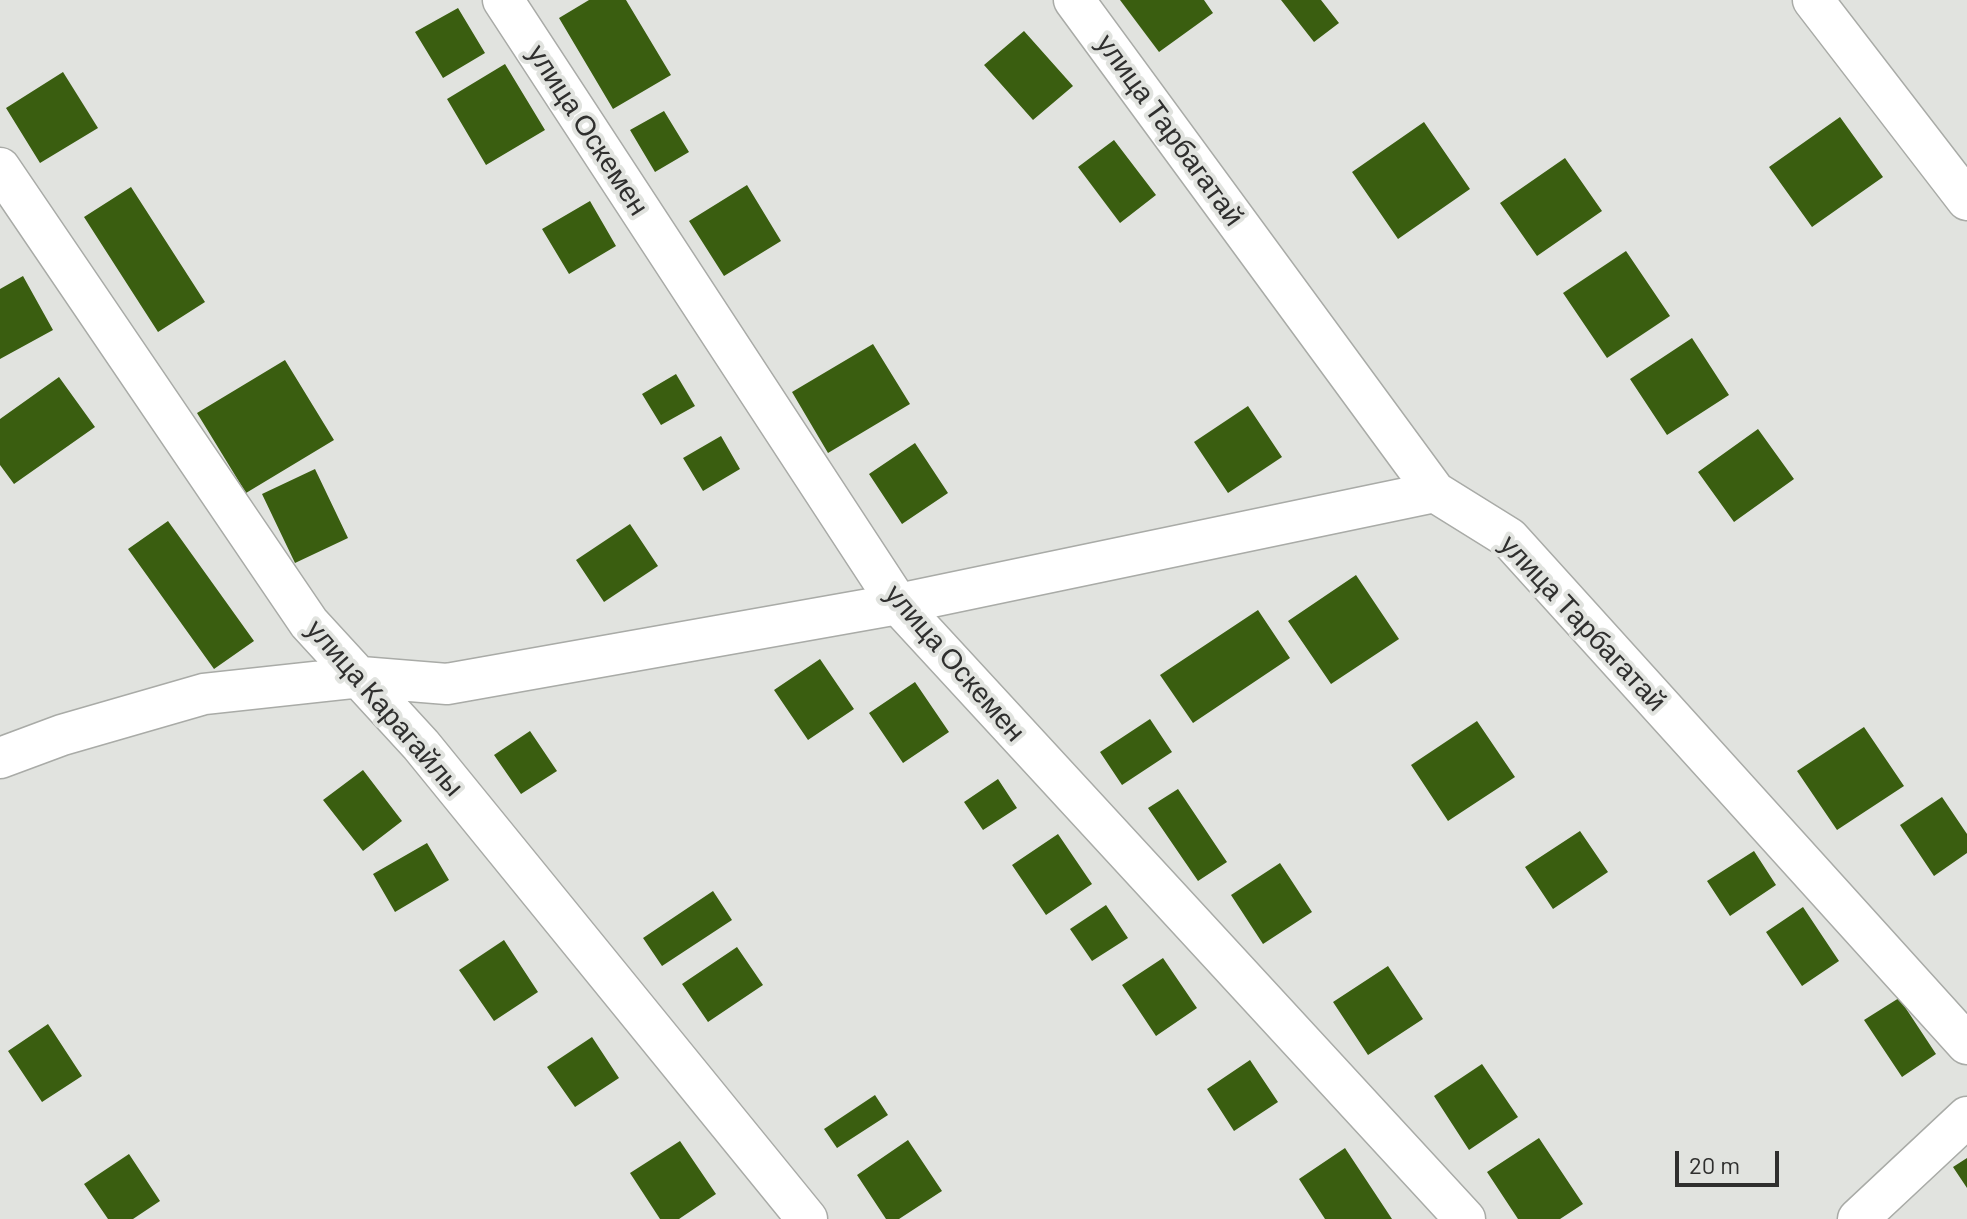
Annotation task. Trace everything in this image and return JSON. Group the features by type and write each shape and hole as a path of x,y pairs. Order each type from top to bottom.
{"street":[{"name":"улица Оскемен","path":"503,0 898,604 1465,1219"},
{"name":"улица Тарбагатай","path":"1074,0 1435,492 1509,538 1967,1044"},
{"path":"1813,0 1967,200"},
{"name":"улица Карагайлы","path":"0,168 309,623 421,745 807,1219"},
{"path":"0,758 62,735 204,694 361,677 447,684 898,604 1435,492"},
{"path":"1858,1219 1967,1117"}],"building":[{"path":"589,0 626,0 671,75 613,109 559,18"},
{"path":"1120,0 1204,0 1213,13 1159,52"},
{"path":"1281,0 1321,0 1339,23 1314,42"},
{"path":"458,8 485,53 443,78 415,32"},
{"path":"1024,31 1073,86 1033,120 984,65"},
{"path":"505,64 545,130 486,165 447,99"},
{"path":"63,72 98,128 40,163 6,108"},
{"path":"664,111 689,152 655,172 630,130"},
{"path":"1840,117 1883,177 1812,227 1769,167"},
{"path":"1424,122 1470,189 1398,239 1352,172"},
{"path":"1114,140 1156,195 1120,223 1078,167"},
{"path":"1565,158 1602,211 1537,256 1500,203"},
{"path":"747,185 781,241 724,276 689,221"},
{"path":"131,187 205,302 158,332 84,217"},
{"path":"590,201 616,246 569,274 542,229"},
{"path":"1626,251 1670,316 1607,358 1563,293"},
{"path":"23,276 53,330 0,359 0,289"},
{"path":"1692,338 1729,395 1667,435 1630,379"},
{"path":"873,344 910,404 828,453 792,392"},
{"path":"285,360 334,440 246,493 197,413"},
{"path":"676,374 695,406 661,425 642,394"},
{"path":"59,377 95,427 14,484 0,465 0,419"},
{"path":"1248,406 1282,457 1228,493 1194,442"},
{"path":"1758,429 1794,479 1734,522 1698,472"},
{"path":"721,436 740,469 703,491 683,458"},
{"path":"915,443 948,493 902,524 869,474"},
{"path":"315,469 348,538 295,563 262,494"},
{"path":"168,521 254,641 214,669 128,549"},
{"path":"630,524 658,566 604,602 576,560"},
{"path":"1356,575 1399,639 1331,684 1288,621"},
{"path":"1258,610 1290,658 1193,723 1160,675"},
{"path":"820,659 854,709 808,740 774,690"},
{"path":"915,682 949,732 903,763 869,713"},
{"path":"1150,719 1172,752 1122,785 1100,752"},
{"path":"1477,721 1515,777 1448,821 1411,765"},
{"path":"1864,727 1904,786 1837,830 1797,771"},
{"path":"530,731 557,771 521,794 494,755"},
{"path":"363,770 402,821 363,851 323,800"},
{"path":"998,779 1017,808 983,830 964,802"},
{"path":"1178,789 1227,862 1198,881 1148,808"},
{"path":"1942,797 1967,834 1967,853 1934,876 1900,825"},
{"path":"1580,831 1608,872 1553,909 1525,867"},
{"path":"1058,834 1092,884 1046,915 1012,865"},
{"path":"427,843 449,880 395,912 373,874"},
{"path":"1754,851 1776,885 1730,916 1707,881"},
{"path":"1280,863 1312,912 1263,944 1231,895"},
{"path":"713,891 732,920 662,966 643,938"},
{"path":"1106,905 1128,938 1092,961 1070,929"},
{"path":"1803,907 1839,961 1802,986 1766,932"},
{"path":"504,940 538,992 494,1021 459,970"},
{"path":"737,947 763,985 708,1022 682,984"},
{"path":"1163,958 1197,1008 1156,1036 1122,985"},
{"path":"1388,966 1423,1019 1368,1055 1333,1002"},
{"path":"1899,998 1936,1054 1902,1077 1864,1020"},
{"path":"48,1024 82,1076 42,1102 8,1051"},
{"path":"592,1037 619,1078 575,1107 547,1067"},
{"path":"1250,1060 1278,1102 1234,1131 1207,1089"},
{"path":"1482,1064 1518,1117 1469,1150 1434,1096"},
{"path":"875,1095 888,1115 837,1148 824,1129"},
{"path":"1539,1138 1583,1204 1560,1219 1518,1219 1487,1172"},
{"path":"908,1140 942,1191 899,1219 886,1219 857,1175"},
{"path":"680,1141 716,1194 679,1219 660,1219 630,1173"},
{"path":"1345,1148 1392,1219 1325,1219 1299,1179"},
{"path":"129,1154 160,1201 133,1219 108,1219 84,1184"},
{"path":"1967,1158 1967,1188 1953,1167"}]}
